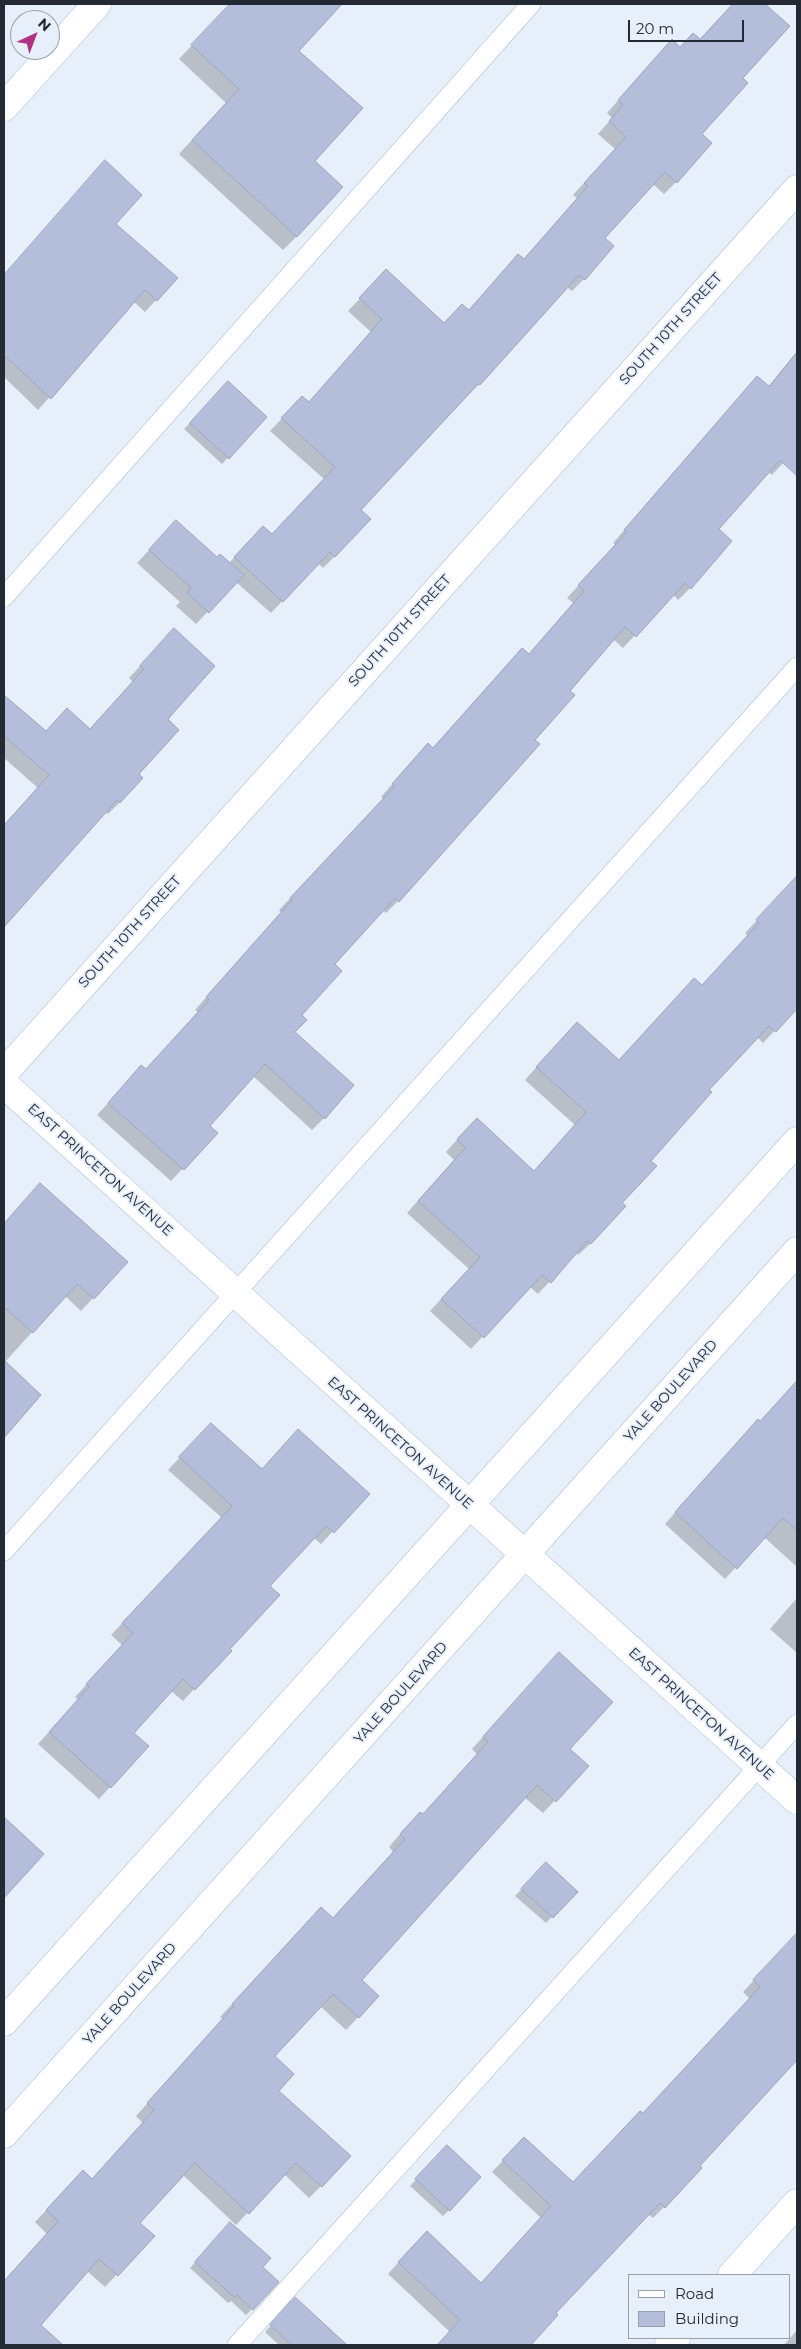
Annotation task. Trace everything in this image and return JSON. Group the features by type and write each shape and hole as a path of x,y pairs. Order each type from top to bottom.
{"street":[{"path":"4,107 97,4"},
{"name":"SOUTH 10TH STREET","path":"4,1073 797,189"},
{"name":"EAST PRINCETON AVENUE","path":"4,1084 469,1506 797,1800"},
{"path":"4,2022 797,1142"},
{"name":"YALE BOULEVARD","path":"4,2134 797,1251"},
{"path":"733,2274 797,2202"}],"lane":[{"path":"4,597 531,4"},
{"path":"4,1551 797,667"},
{"path":"237,2345 797,1724"}],"building":[{"path":"230,4 342,4 299,51 363,108 315,161 343,187 297,237 192,140 239,89 191,45"},
{"path":"733,4 765,4 790,26 743,78 748,83 702,134 712,143 677,183 665,172 605,238 614,246 585,280 579,275 480,385 478,384 361,510 371,519 335,557 330,552 283,602 234,557 263,526 272,534 335,467 281,418 302,396 309,402 382,319 359,298 386,269 444,323 462,304 469,310 518,254 524,259 588,186 584,183 626,137 609,121 623,105 618,100 672,39 680,47 693,33 700,39"},
{"path":"105,160 142,195 116,224 178,278 157,301 145,290 51,399 4,355 4,275"},
{"path":"797,353 797,476 780,460 719,529 732,541 691,589 685,583 636,637 625,627 570,691 575,695 535,740 540,744 399,902 395,898 335,964 342,971 302,1015 307,1020 295,1032 354,1085 325,1119 265,1064 210,1126 218,1133 184,1170 108,1103 141,1065 146,1069 209,1000 206,997 292,900 290,898 395,786 392,784 428,743 433,748 522,648 529,654 584,591 578,585 627,532 624,530 757,376 769,386"},
{"path":"228,381 267,417 229,459 190,423"},
{"path":"176,520 217,557 220,554 244,575 209,613 187,593 191,588 149,550"},
{"path":"174,628 215,666 168,719 179,730 139,774 143,778 120,803 117,800 4,927 4,825 49,775 4,736 4,695 46,731 67,708 90,729 144,669 140,666"},
{"path":"797,876 797,1009 776,1032 769,1026 709,1090 712,1092 651,1161 657,1166 622,1203 626,1206 591,1244 587,1241 551,1283 542,1275 484,1338 441,1299 480,1257 418,1201 465,1148 457,1139 477,1118 534,1171 586,1112 536,1067 577,1022 619,1060 694,978 702,985 759,923 756,920"},
{"path":"40,1183 128,1262 94,1299 77,1284 33,1333 4,1307 4,1224"},
{"path":"4,1360 41,1395 4,1438"},
{"path":"797,1381 797,1531 783,1518 737,1569 675,1512 758,1419 760,1421"},
{"path":"211,1423 262,1469 298,1429 370,1494 334,1533 326,1526 270,1586 280,1595 230,1649 232,1651 195,1690 183,1679 134,1733 149,1746 111,1788 49,1732 89,1687 86,1684 133,1633 122,1623 232,1506 179,1457"},
{"path":"559,1652 613,1702 570,1749 589,1766 556,1802 537,1785 362,1980 379,1996 359,2018 333,1994 275,2056 294,2074 279,2091 351,2156 322,2187 296,2163 249,2214 195,2163 140,2223 155,2236 118,2276 99,2259 41,2325 63,2345 4,2345 4,2281 58,2221 46,2210 83,2170 92,2179 154,2110 147,2103 234,2006 232,2004 321,1907 333,1918 405,1839 400,1834 420,1812 423,1814 488,1742 483,1737"},
{"path":"4,1817 44,1854 4,1898"},
{"path":"546,1862 578,1892 553,1918 521,1889"},
{"path":"797,1933 797,2060 700,2166 702,2168 665,2208 660,2203 556,2313 558,2315 531,2345 437,2345 460,2320 398,2262 427,2231 481,2283 551,2206 502,2160 524,2137 573,2182 640,2111 643,2113 760,1987 753,1980"},
{"path":"447,2145 481,2177 450,2211 415,2179"},
{"path":"230,2222 271,2258 263,2267 279,2282 253,2310 237,2295 235,2298 195,2262"},
{"path":"295,2297 347,2345 291,2345 270,2325"}]}
